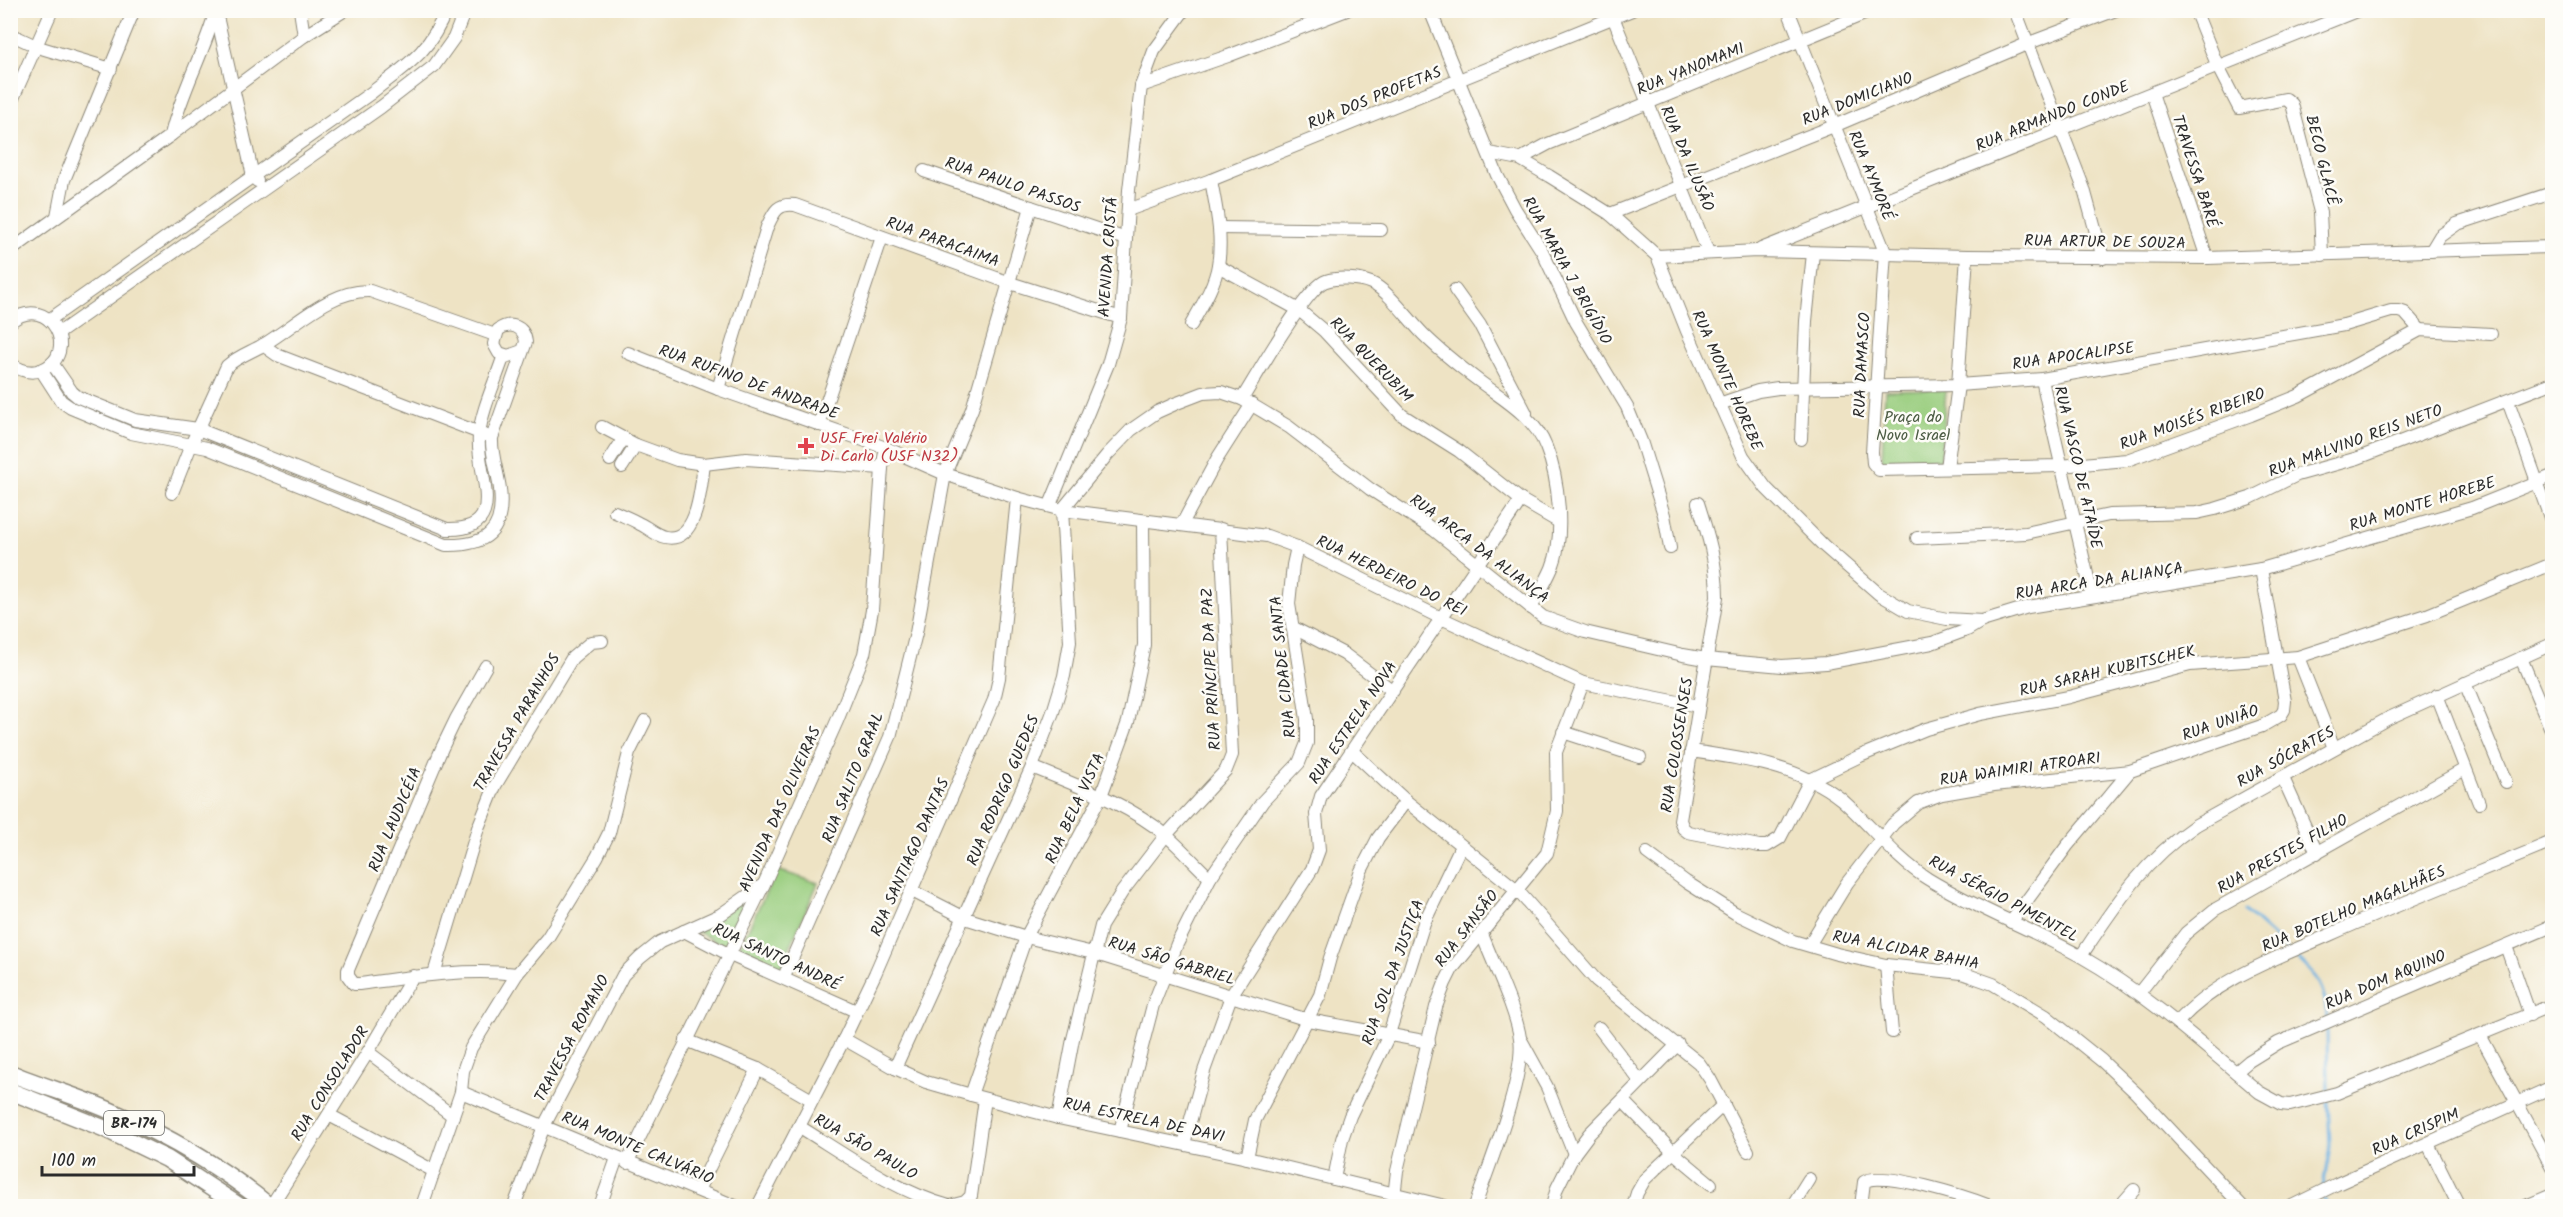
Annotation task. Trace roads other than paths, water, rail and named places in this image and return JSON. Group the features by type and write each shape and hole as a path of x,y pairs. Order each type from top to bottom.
{"highway":[{"name":"BR-174","path":"10,1073 111,1111 166,1138 201,1158 270,1206"},
{"name":"BR-174","path":"10,1091 103,1128 167,1160 239,1206"}],"street":[{"path":"10,105 38,47 52,10"},
{"path":"57,216 64,180 134,10"},
{"path":"216,10 253,176 263,190"},
{"path":"171,135 177,107 209,33 216,10"},
{"path":"300,10 304,36"},
{"path":"10,251 304,36 345,10"},
{"path":"49,320 370,93 421,54 439,30 446,10"},
{"path":"59,333 381,107 434,66 454,38 465,10"},
{"name":"AVENIDA CRISTÃ","path":"1056,508 1108,364 1121,318 1128,210 1141,86 1154,51 1184,10"},
{"path":"1141,86 1228,56 1347,10"},
{"name":"RUA MARIA J BRIGÍDIO","path":"1430,10 1497,175 1515,209 1542,251 1576,322 1627,407 1641,441 1664,515 1670,548"},
{"name":"RUA DOS PROFETAS","path":"1128,210 1211,180 1457,81 1612,14 1632,10"},
{"name":"RUA AYMORÉ","path":"1788,10 1885,252"},
{"name":"RUA YANOMAMI","path":"1520,159 1548,144 1874,10"},
{"path":"2015,10 2084,189 2103,258"},
{"name":"RUA DOMICIANO","path":"1610,214 1834,126 2029,43 2116,10"},
{"path":"2195,10 2218,67"},
{"name":"RUA ARMANDO CONDE","path":"1757,251 2359,10"},
{"name":"RUA DA ILUSÃO","path":"1612,14 1708,252"},
{"path":"10,34 38,47 111,69"},
{"name":"BECO GLACÊ","path":"2218,67 2241,109 2286,99 2292,104 2320,213 2322,255"},
{"path":"370,93 381,107"},
{"name":"TRAVESSA BARÉ","path":"2152,93 2207,258"},
{"name":"RUA MONTE HOREBE","path":"1489,153 1520,159 1610,214 1657,256 1743,456 1766,488 1824,546 1879,594 1896,605 1918,614 1947,619 1982,621"},
{"name":"RUA PAULO PASSOS","path":"924,171 1126,239"},
{"path":"1191,325 1204,302 1218,266 1219,228 1211,180"},
{"path":"2430,251 2440,236 2457,224 2553,192"},
{"name":"RUA PARACAIMA","path":"718,389 767,227 778,206 786,204 795,205 1010,283 1121,318"},
{"name":"RUA SALITO GRAAL","path":"784,977 890,736 916,633 945,474 972,409 1030,207"},
{"path":"1219,228 1381,230"},
{"path":"819,425 882,237"},
{"name":"RUA ARTUR DE SOUZA","path":"1657,256 1757,251 2207,258 2553,247"},
{"name":"RUA DAMASCO","path":"1885,252 1873,463 1879,470 1886,470"},
{"path":"1801,439 1806,321 1813,253"},
{"path":"1947,468 1958,385 1967,256"},
{"name":"RUA QUERUBIM","path":"1218,266 1299,310 1324,332 1402,415 1459,451 1521,500 1559,522"},
{"path":"1182,524 1247,401 1299,310 1311,292 1324,281 1344,279 1373,283 1430,340 1470,375 1528,418"},
{"path":"1455,290 1480,325 1528,418 1541,436 1550,458 1559,522 1557,548 1552,567 1530,608"},
{"path":"172,493 227,366 334,299 353,291 370,291 495,334"},
{"name":"RUA APOCALIPSE","path":"1719,404 1758,391 1804,387 1958,385 2042,379 2344,325 2391,311 2405,313 2420,330"},
{"path":"11,322 28,314 41,315 49,320 59,333 60,345 47,366 28,371 11,363"},
{"path":"47,366 61,401 71,408 131,433 207,448 446,545 467,546 485,539 497,525 501,509 500,489 491,447 492,438 522,351 525,337 520,329 506,325 495,334 494,344 504,355 513,356 522,351"},
{"path":"2420,330 2491,334"},
{"name":"RUA MOISÉS RIBEIRO","path":"1886,470 2060,466 2127,460 2251,415 2340,374 2420,330"},
{"path":"263,345 277,355 492,438"},
{"name":"RUA RUFINO DE ANDRADE","path":"628,352 718,389 886,448 945,474 1017,498 1056,508"},
{"path":"47,366 78,397 135,420 198,429 447,529 464,530 476,524 483,516 486,504 487,490 478,448 479,432 504,355"},
{"name":"RUA VASCO DE ATAÍDE","path":"2042,379 2060,466 2077,523 2092,596"},
{"name":"RUA MALVINO REIS NETO","path":"1917,538 2026,533 2109,515 2188,513 2215,509 2250,498 2297,475 2358,458 2553,382"},
{"name":"RUA ARCA DA ALIANÇA","path":"1056,508 1131,430 1157,412 1203,393 1221,392 1247,401 1289,427 1370,489 1434,530 1544,617 1585,632 1706,659 1782,666 1826,663 1932,643 1967,630 1982,621 2028,607 2261,569 2300,558"},
{"path":"2508,401 2553,523"},
{"path":"602,427 636,445 677,460 704,464 746,459 882,468"},
{"path":"610,460 624,438"},
{"path":"622,467 636,445"},
{"name":"AVENIDA DAS OLIVEIRAS","path":"600,1206 730,955 764,884 837,721 864,654 872,610 882,468 886,448"},
{"path":"615,512 666,538 680,536 689,527 696,512 704,464"},
{"name":"RUA MONTE HOREBE","path":"2300,558 2463,511 2553,476"},
{"name":"RUA SANTIAGO DANTAS","path":"758,1206 844,1039 912,891 994,700 999,678 1017,498"},
{"name":"RUA ESTRELA NOVA","path":"1185,1144 1204,1071 1231,996 1312,869 1319,850 1316,814 1321,796 1521,500"},
{"name":"RUA COLOSSENSES","path":"1698,502 1712,550 1717,576 1717,597 1680,820 1683,828 1696,834 1759,846 1774,843 1789,826 1810,780"},
{"name":"RUA HERDEIRO DO REI","path":"1056,508 1267,536 1298,547 1441,618 1583,683 1698,706"},
{"name":"RUA RODRIGO GUEDES","path":"896,1068 1032,767 1056,703 1070,642 1056,508"},
{"name":"RUA BELA VISTA","path":"971,1095 1026,937 1101,796 1128,722 1143,655 1143,521"},
{"name":"RUA PRÍNCIPE DA PAZ","path":"1058,1118 1101,926 1122,892 1167,835 1226,770 1232,755 1221,529"},
{"name":"RUA CIDADE SANTA","path":"1120,1131 1163,976 1210,878 1263,801 1299,763 1307,743 1306,719 1289,604 1290,583 1298,547"},
{"name":"RUA SARAH KUBITSCHEK","path":"1810,780 1870,752 1952,721 2069,697 2190,665 2298,657 2427,615 2553,564"},
{"name":"RUA UNIÃO","path":"2130,771 2262,726 2284,711 2261,569"},
{"path":"1292,627 1344,654 1394,691"},
{"name":"TRAVESSA PARANHOS","path":"435,974 478,828 495,786 572,658 591,642 602,641"},
{"name":"RUA SÓCRATES","path":"2081,956 2137,876 2172,840 2221,809 2437,695 2553,644"},
{"path":"2298,657 2334,748"},
{"path":"2521,658 2550,727"},
{"name":"RUA LAUDICÉIA","path":"413,976 359,984 350,981 348,970 442,748 456,718 486,666"},
{"name":"RUA SANSÃO","path":"1394,1200 1397,1171 1444,983 1464,953 1547,853 1557,811 1556,752 1583,683"},
{"path":"2465,683 2506,782"},
{"path":"2437,695 2479,803"},
{"path":"422,1206 432,1170 461,1092 462,1071 471,1048 517,974 548,937 597,857 609,833 630,753 645,721"},
{"path":"1563,732 1640,757"},
{"path":"1352,751 1406,801 1517,890 1596,980 1699,1063 1724,1104 1748,1151"},
{"name":"RUA SÉRGIO PIMENTEL","path":"1691,751 1747,760 1810,780 1842,801 1881,840 1926,878 2081,956 2139,993 2272,1100 2290,1105 2337,1093 2480,1035"},
{"path":"1032,767 1101,796 1167,835 1210,878"},
{"name":"RUA PRESTES FILHO","path":"2139,993 2186,933 2207,915 2465,769"},
{"path":"2010,922 2067,846 2130,771"},
{"name":"RUA WAIMIRI ATROARI","path":"1809,945 1847,883 1881,840 1907,811 1928,798 2053,778 2130,771"},
{"path":"2283,778 2317,853"},
{"path":"1247,1158 1255,1120 1320,995 1329,958 1360,871 1378,838 1406,801"},
{"name":"RUA BOTELHO MAGALHÃES","path":"2177,1023 2192,1006 2245,974 2395,906 2553,842"},
{"name":"RUA SOL DA JUSTIÇA","path":"1334,1179 1342,1139 1350,1116 1388,1036 1424,923 1461,846"},
{"name":"RUA ALCIDAR BAHIA","path":"1647,853 1686,882 1771,932 1809,945 1886,964 1945,969 1976,976 2046,1016 2075,1038 2136,1093 2242,1206"},
{"name":"TRAVESSA ROMANO","path":"514,1206 544,1126 623,975 660,942 720,915 764,884"},
{"name":"RUA SÃO GABRIEL","path":"912,891 965,918 1093,954 1308,1020 1429,1042"},
{"name":"RUA DOM AQUINO","path":"2236,1072 2278,1043 2553,926"},
{"name":"RUA SANTO ANDRÉ","path":"684,931 730,955 784,977 856,1011"},
{"path":"1482,934 1521,1039 1547,1087 1574,1154"},
{"path":"2505,946 2530,1015"},
{"path":"1886,964 1892,1032"},
{"path":"413,976 493,972 517,974"},
{"name":"RUA CONSOLADOR","path":"270,1206 329,1115 413,976"},
{"path":"2553,1005 2480,1035 2516,1104 2553,1167"},
{"path":"1599,1028 1640,1081"},
{"name":"RUA ESTRELA DE DAVI","path":"844,1039 926,1082 985,1099 1058,1118 1185,1144 1334,1179 1394,1200 1445,1206"},
{"path":"1475,1206 1511,1099 1521,1039"},
{"path":"686,1040 758,1069 812,1100"},
{"path":"1552,1206 1557,1188 1574,1154 1589,1134 1678,1044"},
{"path":"368,1052 453,1116"},
{"path":"699,1190 758,1069"},
{"name":"RUA CRISPIM","path":"2292,1206 2553,1087"},
{"name":"RUA MONTE CALVÁRIO","path":"461,1092 735,1206"},
{"name":"RUA SÃO PAULO","path":"800,1127 871,1171 935,1202 950,1206 965,1202 971,1196 985,1099"},
{"path":"1623,1101 1674,1153 1711,1184"},
{"path":"1633,1206 1645,1179 1724,1104"},
{"path":"329,1115 432,1170"},
{"path":"2428,1144 2459,1206"},
{"path":"1861,1203 1864,1182 1876,1177 1951,1193 1990,1206"},
{"path":"1791,1206 1809,1179"},
{"path":"2120,1206 2134,1190"},
{"path":"1947,1206 1951,1193"},
{"path":"2526,1206 2553,1195"}],"waterway":[{"path":"2245,911 2288,950"},
{"path":"2293,955 2319,982 2325,998 2327,1019"},
{"path":"2327,1026 2328,1091"},
{"path":"2323,1187 2330,1146 2328,1098"},
{"path":"2322,1196 2328,1206"}],"place":[{"name":"USF Frei Valério Di Carlo (USF N32)","path":"806,446"}],"park label":[{"name":"Praça do Novo Israel","path":"1913,425"}]}
